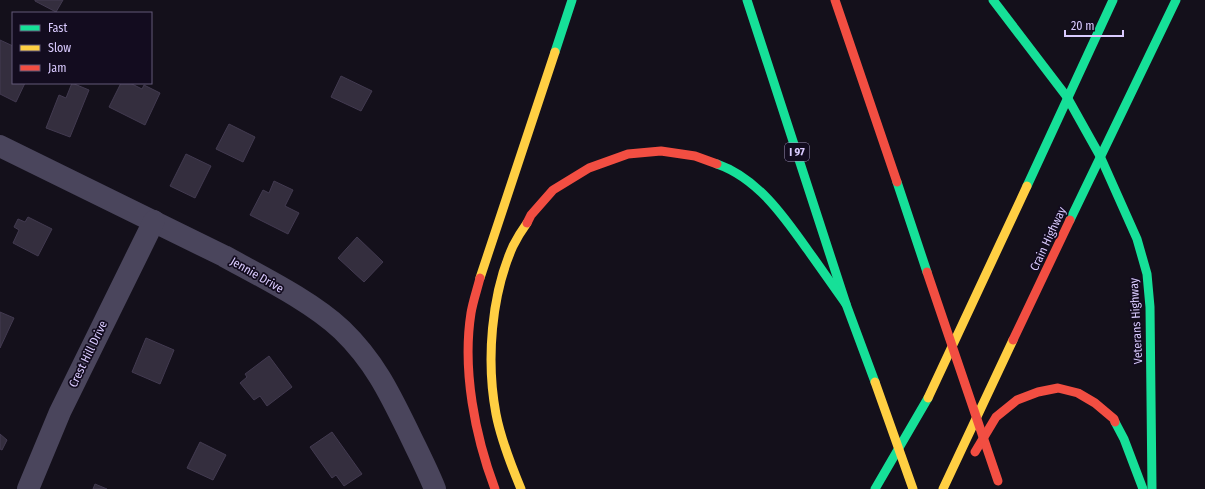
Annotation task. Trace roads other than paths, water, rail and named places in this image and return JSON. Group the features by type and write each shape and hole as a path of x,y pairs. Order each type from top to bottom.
{"main road":[{"path":"495,489 486,467 475,419 470,368 470,319 480,278 572,0"},
{"name":"I 97","path":"747,0 846,304 913,489"},
{"path":"835,0 999,485"},
{"name":"Veterans Highway","path":"993,0 1067,97 1100,156 1136,239 1147,274 1150,307 1152,489"},
{"path":"875,489 928,398 1113,0"},
{"name":"Crain Highway","path":"943,489 1100,156 1176,0"},
{"path":"521,489 509,460 496,414 491,365 493,322 500,284 513,246 531,215 553,190 589,168 628,154 661,151 695,156 729,168 755,186 782,212 846,304"},
{"path":"969,463 996,417 1017,400 1038,392 1058,388 1078,393 1096,403 1114,419 1124,438 1143,489"}],"street":[{"name":"Jennie Drive","path":"0,146 224,256 321,313 342,330 363,352 379,374 435,489"},
{"name":"Crest Hill Drive","path":"28,489 60,412 154,221"}]}
